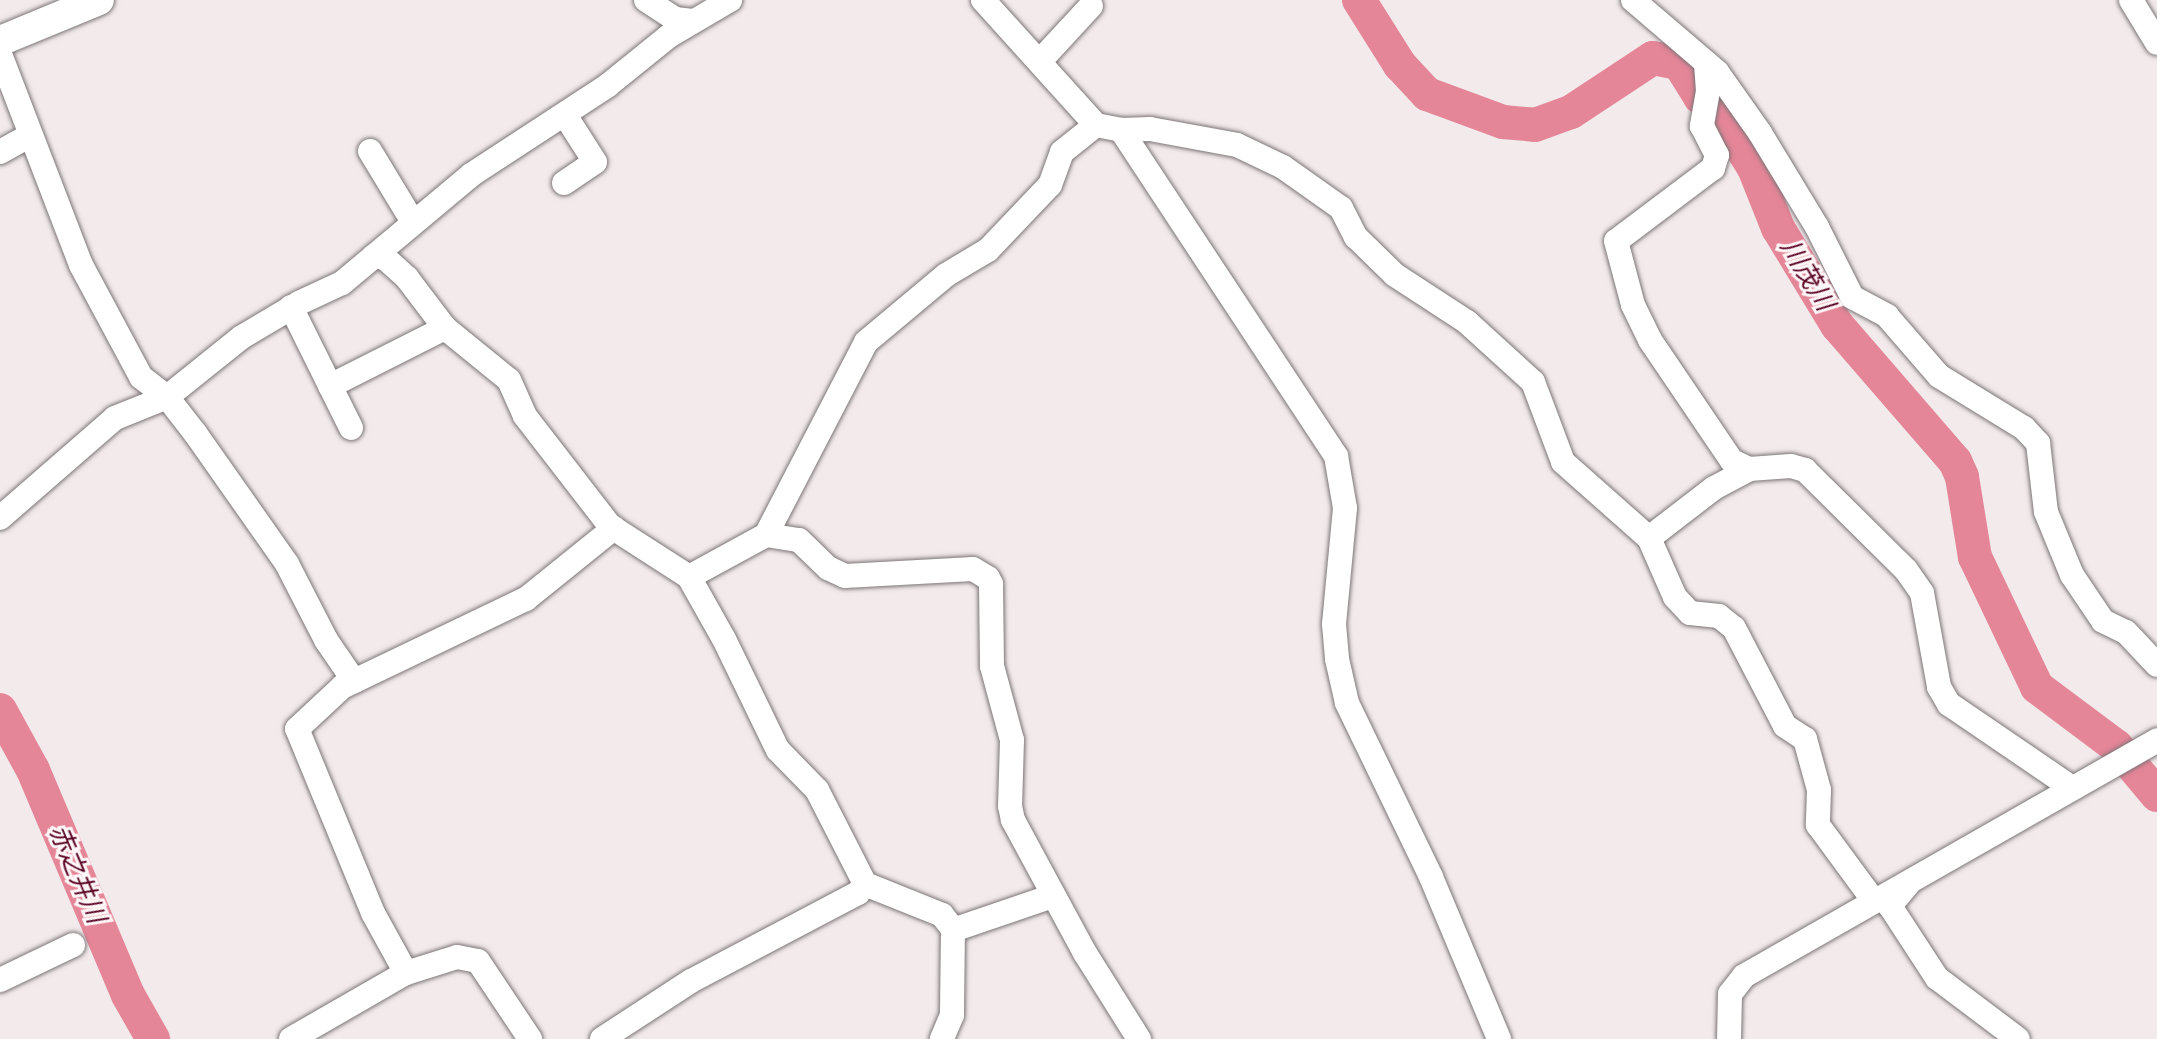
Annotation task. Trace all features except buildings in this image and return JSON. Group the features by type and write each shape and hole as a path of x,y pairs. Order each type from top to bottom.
{"main road":[{"path":"0,41 99,0"}],"street":[{"path":"646,0 658,11 675,19 693,21"},
{"path":"0,518 115,418 167,397 242,337 291,307 342,283 471,175 565,115 693,21 730,0"},
{"path":"983,0 1096,125 1121,130 1150,129 1237,145 1283,167 1341,208 1356,237 1395,275 1467,322 1533,382 1563,462 1649,538 1675,597 1690,613 1719,616 1734,628 1785,726 1805,739 1819,790 1818,825 1873,900"},
{"path":"2131,0 2157,43"},
{"path":"1650,2 1717,72 1760,133 1817,227 1852,297 1887,316 1939,376 2024,428 2038,443 2046,512 2072,575 2103,621 2126,632 2157,665"},
{"path":"1040,61 1091,6"},
{"path":"0,54 81,265 141,377 167,397 287,564 326,640 354,681"},
{"path":"1706,63 1706,101 1702,126 1717,155 1713,168 1616,241 1633,305 1650,340 1732,461 1749,469"},
{"path":"564,183 595,162 565,115"},
{"path":"689,577 766,535 870,338 946,275 988,250 1050,185 1062,152 1096,125"},
{"path":"1121,130 1336,456 1345,508 1334,624 1337,659 1347,703 1431,877 1499,1039"},
{"path":"0,152 31,135"},
{"path":"370,151 413,222"},
{"path":"374,256 385,258 407,278 445,328 509,380 525,416 614,528 689,577 724,639 778,750 817,790 865,884 942,915 953,930 952,1015 942,1039"},
{"path":"291,307 351,428"},
{"path":"330,386 445,328"},
{"path":"1649,538 1714,488 1749,469 1791,466 1805,470 1906,570 1922,593 1939,687 1949,704 2072,788"},
{"path":"406,973 373,913 297,729 342,687 526,599 614,528"},
{"path":"766,535 799,540 828,568 845,576 973,569 988,578 991,584 992,666 1012,740 1010,811 1053,896 1139,1039"},
{"path":"1729,1039 1730,994 1744,976 1915,875 2157,740"},
{"path":"1915,875 1890,906 1937,978 2018,1039"},
{"path":"602,1039 691,981 858,893 865,884"},
{"path":"953,930 1053,896"},
{"path":"0,980 73,945"},
{"path":"291,1039 406,973 457,957 478,961 530,1039"}],"waterway":[{"name":"川茂川","path":"1359,0 1400,65 1427,94 1503,122 1535,125 1571,112 1653,58 1679,63 1700,97 1714,103 1754,168 1778,228 1837,325 1955,461 1962,477 1975,557 2037,687 2116,746 2157,795"},
{"name":"赤之井川","path":"0,710 33,770 128,995 153,1039"}]}
